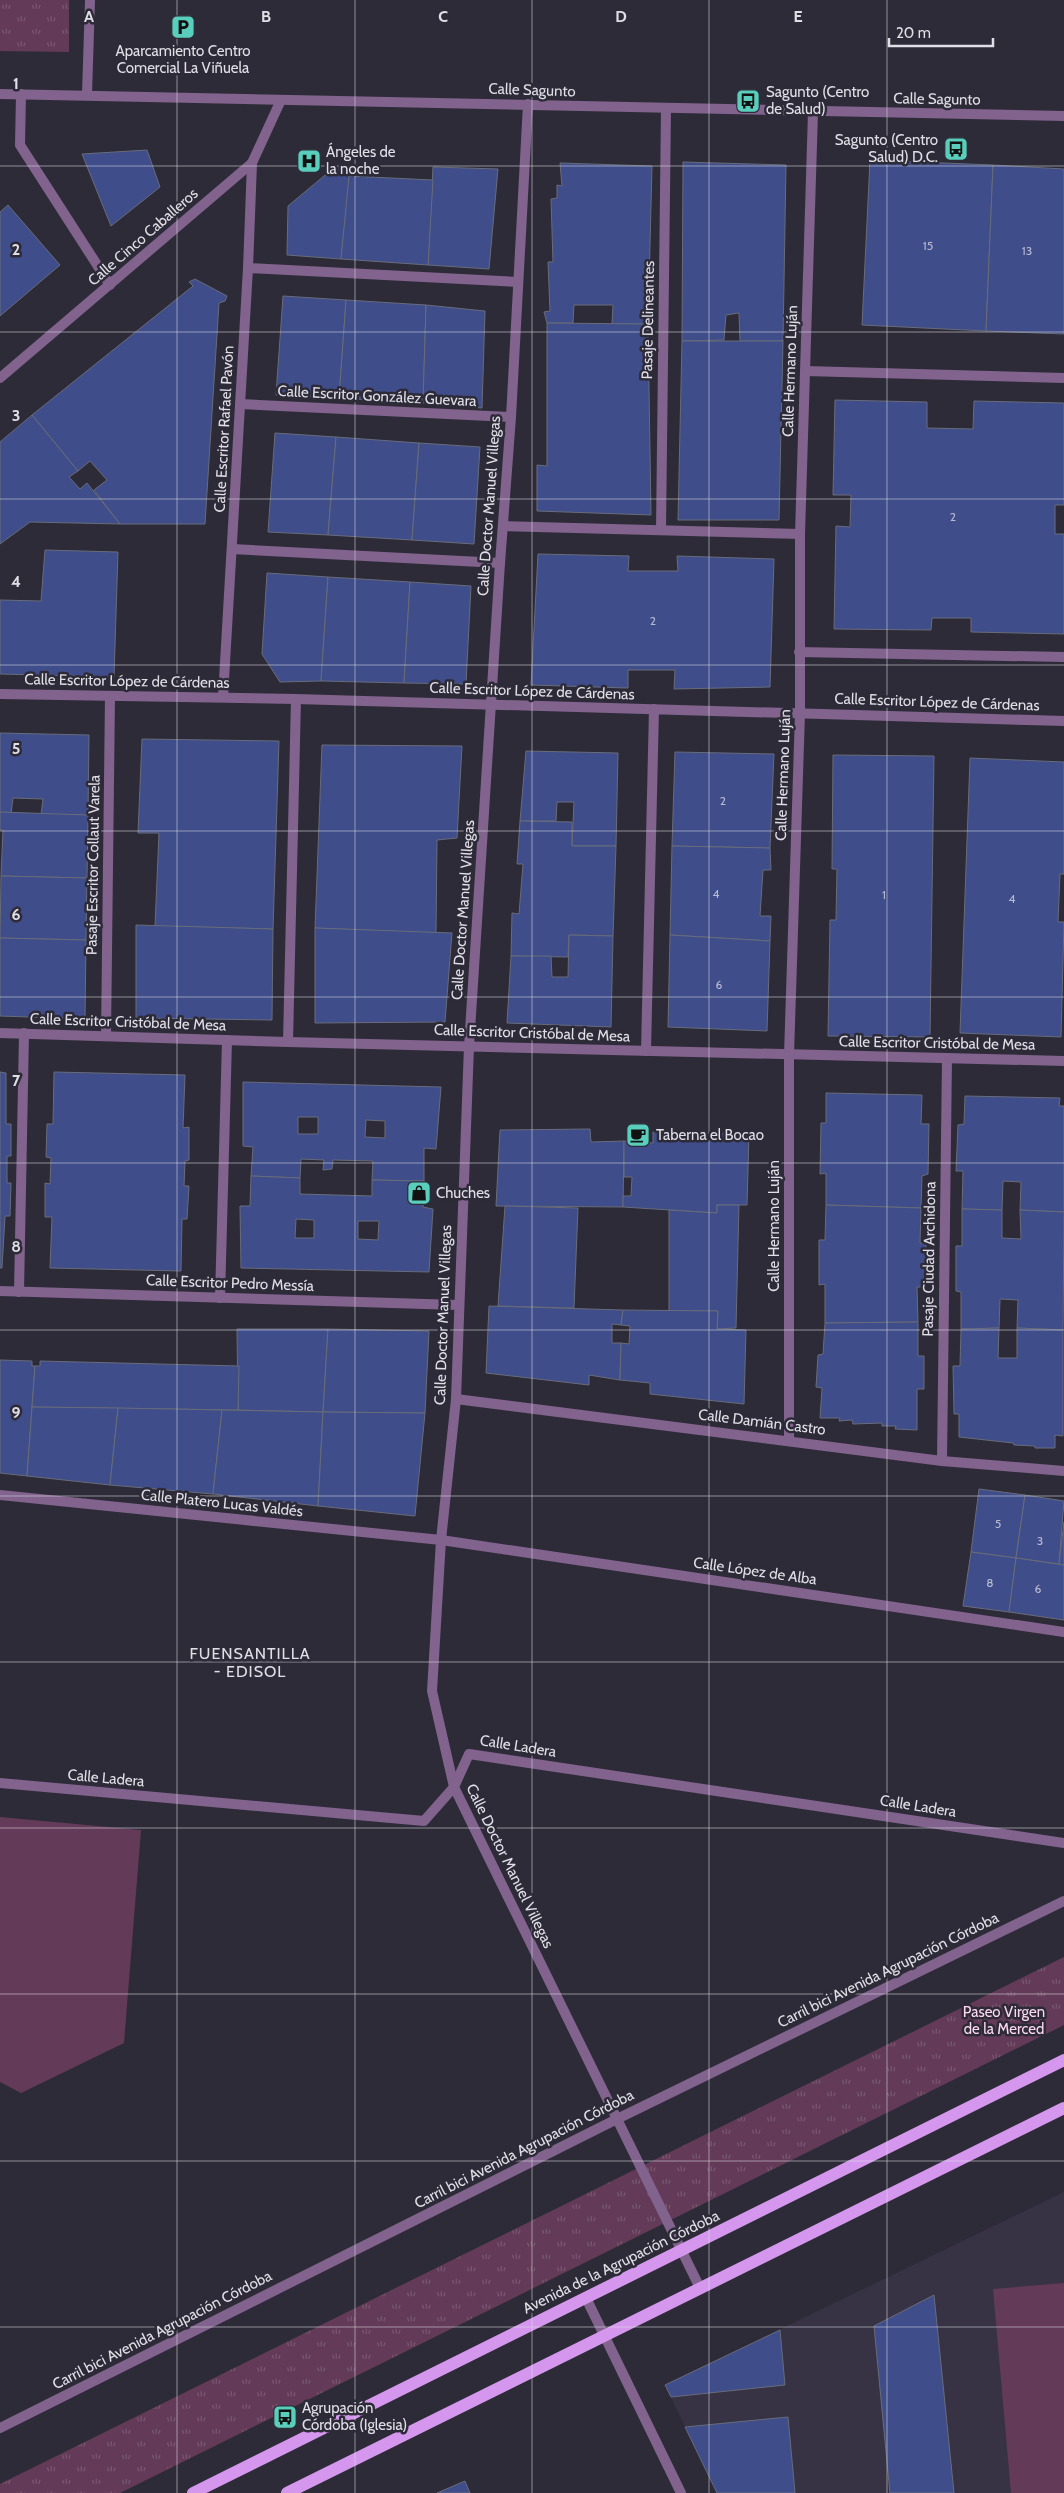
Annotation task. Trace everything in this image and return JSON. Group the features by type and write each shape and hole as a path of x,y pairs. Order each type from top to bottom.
{"main road":[{"name":"Avenida de la Agrupación Córdoba","path":"193,2493 1064,2060"},
{"path":"295,2491 1064,2108"}],"street":[{"path":"87,94 90,0"},
{"name":"Calle Sagunto","path":"0,94 87,94 666,109 1064,116"},
{"path":"21,94 20,145 110,285"},
{"name":"Calle Cinco Caballeros","path":"0,378 252,163 281,100"},
{"name":"Calle Doctor Manuel Villegas","path":"528,104 511,417 469,1046 456,1399 441,1540 432,1691 454,1787 700,2288"},
{"name":"Pasaje Delineantes","path":"661,530 666,109"},
{"name":"Calle Hermano Luján","path":"789,1440 789,1055 800,713 800,534 813,112"},
{"name":"Calle Escritor Rafael Pavón","path":"223,697 248,268 252,163"},
{"path":"248,268 518,282"},
{"path":"805,371 1064,378"},
{"name":"Calle Escritor González Guevara","path":"240,404 511,417"},
{"path":"503,526 800,534"},
{"path":"232,549 500,563"},
{"path":"799,652 1064,657"},
{"name":"Calle Escritor López de Cárdenas","path":"0,694 223,697 1064,721"},
{"name":"Pasaje Escritor Collaut Varela","path":"106,1036 110,696"},
{"path":"288,1042 296,699"},
{"path":"646,1051 654,709"},
{"name":"Calle Escritor Cristóbal de Mesa","path":"0,1033 1064,1061"},
{"path":"19,1292 24,1033"},
{"path":"220,1298 227,1040"},
{"name":"Pasaje Ciudad Archidona","path":"942,1461 947,1058"},
{"name":"Calle Escritor Pedro Messía","path":"0,1291 458,1305"},
{"name":"Calle Damián Castro","path":"456,1399 942,1461 1064,1472"},
{"name":"Calle Platero Lucas Valdés","path":"0,1495 441,1540"},
{"name":"Calle López de Alba","path":"441,1540 1064,1632"},
{"name":"Calle Ladera","path":"0,1783 424,1821 454,1787 469,1754 1064,1843"},
{"name":"Carril bici Avenida Agrupación Córdoba","path":"0,2428 617,2119 1063,1904"},
{"path":"586,2298 606,2335 681,2493"}],"shaded area":[{"path":"1064,2192 1064,2493 717,2493 665,2385"}],"green space":[{"path":"0,0 69,0 69,52 0,51"},
{"path":"0,1817 141,1830 124,2043 21,2093 0,2082"},
{"name":"Paseo Virgen de la Merced","path":"1064,1957 1064,2025 120,2493 0,2493 0,2484"},
{"path":"1064,2283 1064,2493 1011,2493 993,2289"}],"building":[{"path":"147,150 160,187 111,226 82,154"},
{"path":"870,160 993,165 986,331 862,325"},
{"path":"683,162 786,165 783,341 740,341 739,313 726,315 724,340 682,341"},
{"path":"560,163 652,166 648,324 612,324 613,305 574,305 573,323 547,323 544,312 550,311 548,262 553,262 551,199 557,198 557,185 562,186"},
{"path":"993,165 1064,169 1064,334 986,331"},
{"path":"336,166 351,166 341,259 287,255 288,206"},
{"path":"433,167 498,169 489,269 428,265"},
{"path":"349,176 433,180 428,265 341,259"},
{"path":"8,205 60,265 0,316 0,212"},
{"path":"195,279 227,296 225,301 219,303 205,524 120,524 94,490 107,480 90,461 78,471 32,415 193,286 189,282"},
{"path":"283,296 346,300 339,398 276,395"},
{"path":"346,300 426,305 423,403 339,398"},
{"path":"426,305 485,311 482,408 423,403"},
{"path":"547,323 648,324 651,515 537,511 537,465 547,466"},
{"path":"682,341 783,341 779,520 678,520"},
{"path":"835,400 927,402 927,428 973,429 974,401 1064,403 1064,505 1055,505 1055,534 1064,534 1064,634 971,632 971,618 932,618 931,630 834,629 836,526 850,527 851,495 833,495"},
{"path":"32,415 78,471 69,477 80,489 87,483 120,524 30,522 0,544 0,442"},
{"path":"275,433 336,437 328,535 268,532"},
{"path":"336,437 419,443 412,540 328,535"},
{"path":"419,443 480,447 474,544 412,540"},
{"path":"45,550 118,552 114,677 0,674 0,600 41,601"},
{"path":"538,554 629,556 628,571 678,571 677,556 774,559 770,687 674,689 675,670 628,670 628,688 531,685"},
{"path":"267,573 328,577 321,681 280,682 262,654"},
{"path":"328,577 410,582 404,683 321,681"},
{"path":"410,582 471,586 466,684 404,683"},
{"path":"0,733 89,735 88,815 41,815 43,799 13,798 11,814 0,812"},
{"path":"142,739 279,741 273,929 155,926 159,833 138,833"},
{"path":"322,745 462,746 457,838 437,840 436,933 315,928"},
{"path":"526,751 618,753 616,846 572,846 574,802 557,802 556,821 520,821"},
{"path":"675,752 774,754 770,848 672,846"},
{"path":"833,755 934,756 930,1037 828,1036 830,920 836,920 837,869 832,869"},
{"path":"970,758 1064,762 1064,874 1060,874 1058,922 1064,922 1061,1037 960,1033"},
{"path":"0,812 88,815 87,878 1,876 3,830 0,830"},
{"path":"520,821 572,822 572,846 616,846 613,936 569,935 568,957 511,956 512,913 519,914 523,864 517,864"},
{"path":"672,846 770,848 771,870 763,870 760,916 771,916 770,941 670,935"},
{"path":"1,876 87,878 86,940 0,938"},
{"path":"136,925 273,929 272,1020 136,1018"},
{"path":"315,928 452,933 445,1022 315,1023"},
{"path":"569,935 613,936 611,1027 507,1023 511,956 551,956 552,977 568,977"},
{"path":"670,935 770,941 767,1031 668,1027"},
{"path":"0,938 86,940 85,1019 0,1016"},
{"path":"0,1072 6,1073 6,1124 11,1124 11,1156 7,1156 7,1183 11,1183 10,1216 5,1216 2,1268 0,1268"},
{"path":"54,1072 185,1075 183,1128 189,1127 189,1160 185,1161 184,1186 189,1186 187,1219 182,1219 181,1271 50,1268 52,1217 45,1217 45,1183 50,1184 51,1158 46,1157 47,1124 53,1124"},
{"path":"243,1082 441,1087 436,1149 424,1148 424,1181 372,1180 373,1161 333,1160 332,1169 323,1170 324,1160 301,1159 300,1178 251,1176 253,1147 243,1146","holes":["298,1117 318,1117 318,1134 298,1134","366,1120 385,1121 385,1138 365,1137"]},
{"path":"826,1093 922,1095 921,1124 929,1124 928,1174 922,1176 921,1208 826,1205 826,1173 820,1174 821,1123 826,1123"},
{"path":"965,1096 1060,1098 1059,1106 1064,1106 1064,1212 1020,1210 1021,1182 1003,1181 1002,1210 962,1209 963,1171 956,1171 958,1125 964,1124"},
{"path":"590,1129 591,1142 624,1141 623,1207 496,1206 500,1130"},
{"path":"653,1132 749,1134 747,1205 717,1205 717,1213 623,1207 623,1196 631,1196 632,1177 624,1177 624,1141 653,1143"},
{"path":"251,1176 300,1178 300,1194 372,1196 372,1180 424,1181 423,1207 433,1209 429,1272 241,1268 240,1206 250,1206","holes":["296,1219 314,1220 314,1238 295,1238","358,1221 379,1221 378,1240 358,1239"]},
{"path":"717,1205 739,1205 736,1328 717,1329 718,1311 669,1311 669,1210 717,1213"},
{"path":"826,1205 921,1208 920,1243 926,1243 926,1287 917,1287 918,1322 825,1323 825,1284 819,1285 819,1240 825,1240"},
{"path":"505,1206 578,1208 574,1308 498,1306"},
{"path":"962,1209 1002,1210 1002,1238 1021,1239 1020,1210 1064,1212 1063,1330 1017,1328 1018,1300 1000,1299 999,1328 961,1329 961,1292 956,1291 956,1246 962,1246"},
{"path":"489,1306 623,1310 621,1325 612,1324 612,1343 621,1343 620,1380 589,1375 589,1385 486,1373"},
{"path":"623,1310 718,1311 717,1329 746,1330 744,1404 650,1394 650,1383 620,1380 621,1343 629,1344 630,1326 621,1325"},
{"path":"918,1322 918,1356 924,1356 924,1389 917,1389 917,1430 895,1429 896,1426 882,1426 882,1423 853,1424 852,1420 839,1421 840,1418 820,1418 822,1388 816,1387 818,1355 823,1354 825,1323"},
{"path":"999,1328 998,1358 1017,1358 1017,1328 1063,1330 1063,1436 1055,1435 1055,1448 1035,1448 1035,1446 959,1437 959,1414 954,1414 953,1366 960,1366 961,1329"},
{"path":"237,1329 328,1329 323,1412 238,1410"},
{"path":"328,1329 429,1331 425,1413 323,1412"},
{"path":"0,1360 32,1361 32,1366 35,1366 27,1476 0,1473"},
{"path":"40,1361 239,1366 238,1410 32,1407 35,1366 40,1366"},
{"path":"32,1407 118,1408 110,1485 27,1476"},
{"path":"118,1408 222,1410 213,1494 110,1485"},
{"path":"222,1410 323,1412 318,1506 213,1494"},
{"path":"323,1412 425,1413 415,1516 318,1506"},
{"path":"979,1489 1025,1495 1016,1558 971,1552"},
{"path":"1025,1495 1064,1501 1059,1564 1016,1558"},
{"path":"1064,1522 1064,1565 1059,1564"},
{"path":"971,1552 1016,1558 1009,1612 963,1606"},
{"path":"1016,1558 1064,1565 1064,1620 1009,1612"},
{"path":"934,2295 954,2493 890,2493 874,2326"},
{"path":"780,2330 785,2385 671,2397 665,2385"},
{"path":"788,2417 795,2493 717,2493 685,2427"},
{"path":"465,2481 470,2493 437,2493"}],"place":[{"name":"Aparcamiento Centro Comercial La Viñuela","path":"183,27"},
{"name":"Sagunto (Centro de Salud)","path":"748,101"},
{"name":"Sagunto (Centro Salud) D.C.","path":"956,149"},
{"name":"Ángeles de la noche","path":"309,161"},
{"name":"Taberna el Bocao","path":"638,1135"},
{"name":"Chuches","path":"419,1193"},
{"name":"Agrupación Córdoba (Iglesia)","path":"285,2417"}],"district":[{"name":"FUENSANTILLA - EDISOL","path":"250,1662"}]}
